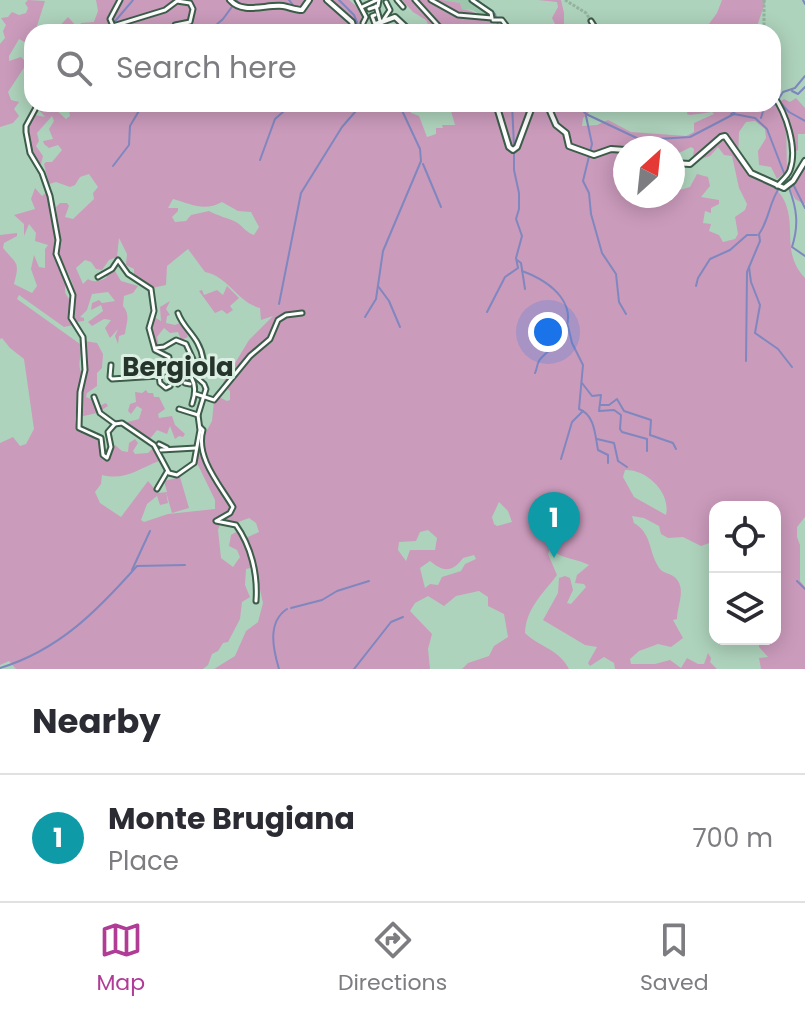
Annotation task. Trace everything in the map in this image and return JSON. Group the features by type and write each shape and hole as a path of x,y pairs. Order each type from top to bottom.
{"street":[{"path":"112,24 110,19 120,0"},
{"path":"230,0 242,7 283,6 299,11 309,0"},
{"path":"327,0 353,24"},
{"path":"357,0 366,17 363,23"},
{"path":"397,0 403,7"},
{"path":"415,0 437,24"},
{"path":"431,0 458,15 503,21 505,24"},
{"path":"472,0 491,13 494,20"},
{"path":"120,24 165,10 177,1 190,3 193,6 190,22 180,24"},
{"path":"362,7 376,5 390,11 379,23"},
{"path":"376,5 379,23"},
{"path":"376,5 379,23"},
{"path":"379,23 397,17 404,24"},
{"path":"777,186 788,173 791,149 787,117 781,108"},
{"path":"34,112 26,126 27,144 50,196 58,240 56,254 73,295 71,318 84,342 85,370 81,380 78,426 81,431 101,438 103,455 107,458 111,447 108,432 115,424 122,423 159,450 168,471 175,476 190,467 194,463 204,384 182,369 169,369 159,375 139,378 110,379 111,365"},
{"path":"498,112 509,147 513,150 517,147 530,112"},
{"path":"550,112 556,125 566,133 569,146 594,155 613,149"},
{"path":"685,164 690,164 725,136 751,173 777,186 785,188 793,181 805,161"},
{"path":"98,277 112,269 117,260 128,274 151,289 154,314 149,328 154,348 169,357 169,369 178,384"},
{"path":"178,313 203,355 203,359 195,364"},
{"path":"196,394 214,400 250,356 270,339 278,320 286,315 302,313"},
{"path":"154,348 177,340 186,344 195,369 174,379"},
{"path":"190,374 196,394 192,404"},
{"path":"159,375 160,383 166,388 170,386"},
{"path":"138,384 139,378"},
{"path":"94,397 100,413 115,424"},
{"path":"179,409 198,415"},
{"path":"200,427 203,430 201,447 207,463 233,507 230,513 216,521 236,525 248,545 256,574 256,601"},
{"path":"159,444 181,450 196,448"},
{"path":"159,450 167,448"},
{"path":"157,489 168,471"}],"shaded area":[{"path":"28,0 45,1 38,24 24,24 24,42 19,39 9,56 9,61 21,57 24,60 24,68 8,92 11,100 19,102 14,109 19,116 13,123 0,127 0,44 5,38 3,31 6,25 1,18 8,17 12,12 19,15 26,13 28,8 25,3"},
{"path":"96,0 349,0 365,20 355,24 80,24 94,22 98,11"},
{"path":"402,0 460,3 462,9 482,16 492,24 428,24"},
{"path":"442,0 468,0 490,16 486,19 473,10 462,9 460,3"},
{"path":"538,0 561,0 564,24 555,24 552,18 558,7 557,2"},
{"path":"722,0 766,0 758,24 709,24"},
{"path":"68,17 74,24 61,24"},
{"path":"796,98 805,108 805,134 798,134 798,150 794,153 790,122 781,101 790,102"},
{"path":"41,112 58,112 66,119 69,112 411,112 419,116 427,137 436,134 436,128 443,128 442,125 455,125 451,112 588,112 582,126 608,120 631,132 686,136 694,132 694,123 714,114 712,112 781,112 786,122 787,171 777,179 771,167 759,165 758,151 766,138 765,129 755,121 746,122 739,132 738,159 784,200 788,210 793,259 805,278 805,517 797,527 797,537 800,545 800,581 805,587 805,669 761,669 759,658 768,657 759,645 781,645 781,501 709,501 709,543 701,546 683,537 668,538 661,534 659,526 632,516 634,523 647,537 660,569 676,578 680,585 677,619 673,620 683,638 671,647 658,644 639,651 630,659 631,664 655,664 670,660 681,668 687,658 704,664 708,653 710,662 717,669 615,669 614,663 604,657 590,666 588,663 597,647 585,645 543,620 558,593 559,578 570,578 573,590 567,603 571,604 586,587 575,583 577,575 589,565 550,549 548,554 557,575 528,616 525,633 560,657 569,669 462,669 468,663 489,656 494,646 508,637 504,614 488,606 488,597 479,591 456,596 444,606 428,596 415,603 410,611 432,634 428,649 430,669 214,669 235,656 246,631 258,622 263,603 255,567 246,569 245,585 250,597 242,602 240,619 228,642 212,654 203,669 16,669 9,661 0,665 0,443 13,437 20,446 26,444 34,429 24,359 0,339 0,235 17,233 4,243 3,248 16,264 14,284 32,293 37,286 31,269 34,255 39,267 45,268 45,249 48,245 35,241 36,233 29,224 24,236 24,224 14,215 35,209 31,199 35,188 42,196 47,192 56,235 54,256 66,280 65,292 71,301 69,315 73,325 64,327 19,295 17,299 80,344 82,373 75,419 77,431 97,439 104,460 109,459 115,445 128,452 129,443 135,439 138,443 133,451 135,454 148,453 152,449 159,457 159,461 131,473 102,475 101,484 95,492 100,503 121,517 148,481 158,493 166,492 168,503 160,505 157,496 147,504 141,520 144,522 168,514 215,509 215,500 197,463 200,443 212,421 214,401 219,397 230,400 230,391 223,383 249,340 273,316 261,320 260,308 245,300 220,278 205,272 188,249 167,266 166,285 152,288 134,276 134,269 126,265 127,254 119,238 117,257 109,260 102,270 85,260 76,268 83,284 88,279 103,280 107,277 105,273 118,266 115,271 121,281 138,286 133,293 124,296 123,306 127,316 125,334 119,336 118,344 115,336 118,329 110,338 105,328 111,320 104,319 92,326 88,322 103,311 101,305 91,310 92,303 115,301 108,292 92,294 87,310 80,317 84,321 76,322 74,289 57,250 60,243 56,207 67,203 69,206 65,217 73,219 94,199 93,193 98,187 89,174 80,177 70,187 56,182 49,184 44,164 52,162 62,150 58,145 49,148 43,141 53,139 49,129 54,121 52,116 37,133 39,141 36,146 43,156 41,164 32,155 27,127 35,115 45,117","holes":["173,199 203,207 222,202 238,211 251,212 259,227 254,235 236,222 209,211 191,215 186,221 175,222 172,217 178,208 168,208","625,470 641,474 656,484 665,499 666,515 634,497 623,477","499,502 508,511 512,522 497,526 492,517","249,518 256,523 259,532 248,537 236,532 231,535 229,546 237,550 240,557 233,567 221,558 218,530 221,521 236,523","428,530 437,538 435,550 410,550 406,561 398,550 399,542 416,541 420,532","474,555 476,559 465,564 461,571 442,577 438,585 430,584 425,588 420,568 430,561 447,569 463,558"]},
{"path":"687,112 712,112 690,115"},
{"path":"805,165 804,204 795,199 790,189"},
{"path":"227,286 239,298 227,314 222,310 215,313 199,291 202,290 204,295 217,290 223,295"},
{"path":"170,301 166,309 170,315 166,323 175,325 182,322 188,337 181,340 178,332 170,333 164,328 157,337 159,347 155,347 150,333 154,317 161,321 160,307"},
{"path":"85,341 97,343 103,354 97,386 86,397 93,400 97,407 106,403 108,406 97,413 79,417 85,369"},
{"path":"146,390 159,397 165,409 158,414 159,418 172,416 175,425 185,434 183,437 175,439 170,426 167,434 157,430 149,440 124,423 139,419 142,409 137,406 131,414 128,411 130,404 136,402 135,392"},
{"path":"180,477 189,508 172,513 164,481"}],"waterway":[{"path":"113,24 133,0"},
{"path":"217,24 237,0"},
{"path":"289,0 293,5"},
{"path":"339,0 354,15 358,24"},
{"path":"477,0 495,14 498,24"},
{"path":"803,0 805,4"},
{"path":"781,95 795,88 805,76"},
{"path":"792,91 798,94 805,87"},
{"path":"781,103 805,121"},
{"path":"113,166 129,145 130,126 138,112"},
{"path":"260,160 275,119 283,112"},
{"path":"279,304 301,193 342,127 355,112"},
{"path":"365,317 376,299 383,251 421,161 420,149 403,112"},
{"path":"512,112 514,146"},
{"path":"584,112 641,140 690,137 734,114 755,118 767,129 784,173 791,179"},
{"path":"731,114 734,112"},
{"path":"761,118 763,112"},
{"path":"586,116 592,144 583,181 589,193 591,214 602,253 616,274 619,302 626,314"},
{"path":"487,312 505,277 518,268 516,258 522,236 516,219 519,193 514,154"},
{"path":"423,164 441,207"},
{"path":"797,179 805,167"},
{"path":"784,184 789,180"},
{"path":"793,184 805,208"},
{"path":"789,188 796,217 792,247 805,256"},
{"path":"746,361 747,272 778,190"},
{"path":"696,286 710,259 730,250 747,235 757,235"},
{"path":"517,260 521,263 525,289"},
{"path":"749,267 760,305 755,333 778,349 792,367"},
{"path":"522,271 553,289 561,297 568,316 561,339 538,362 535,373"},
{"path":"378,286 389,301 400,327"},
{"path":"568,326 583,365 579,409 591,421 598,450 608,455 608,463"},
{"path":"582,383 592,396 601,395 599,411 614,410 621,415 622,432 647,439 647,451"},
{"path":"601,405 609,405 617,399 624,411 651,420 650,435 673,443 676,449"},
{"path":"561,459 572,422 583,411"},
{"path":"597,439 614,443 618,461 627,467"},
{"path":"132,570 150,531"},
{"path":"0,668 59,640 92,613 137,566 185,565"},
{"path":"291,608 322,600 337,591 369,581"},
{"path":"797,581 805,589"},
{"path":"279,669 274,628 287,609"},
{"path":"354,669 391,622 403,617"}],"tunnel":[{"path":"565,0 586,13 591,21"},
{"path":"764,0 764,24"}],"place":[{"name":"Monte Brugiana","path":"554,558"}],"district":[{"name":"Bergiola","path":"178,367"}]}
